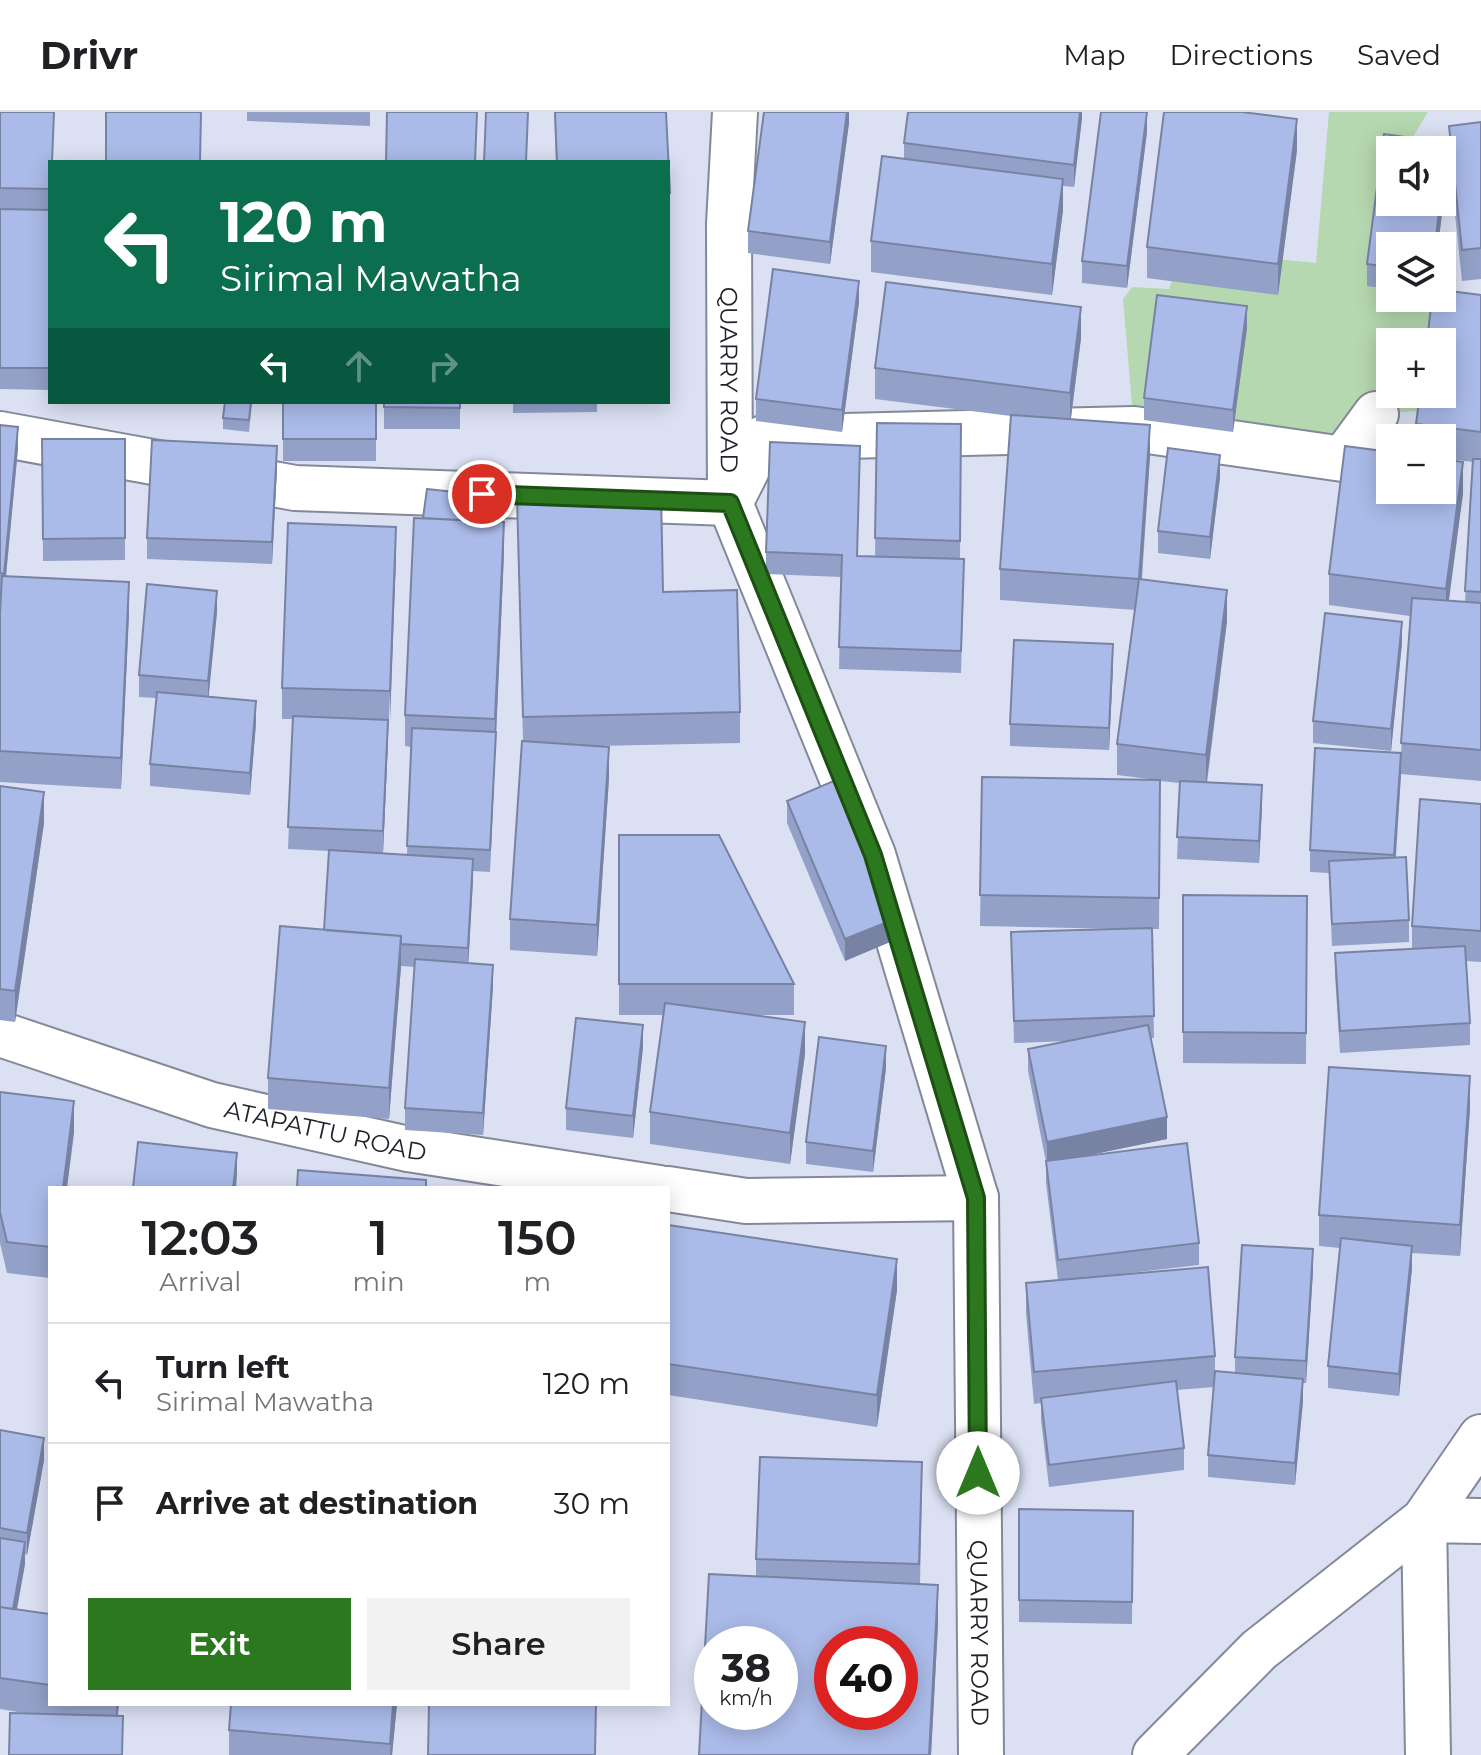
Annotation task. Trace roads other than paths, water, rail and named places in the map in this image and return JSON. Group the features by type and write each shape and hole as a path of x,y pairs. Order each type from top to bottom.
{"street":[{"name":"QUARRY ROAD","path":"735,112 729,224 730,503 873,855 976,1198 981,1755"},
{"path":"0,434 295,488 730,503 763,438 1134,429 1343,459 1376,414"},
{"name":"ATAPATTU ROAD","path":"0,1034 212,1105 408,1149 646,1186"},
{"path":"670,1189 746,1201 976,1198"},
{"path":"1155,1755 1259,1650 1424,1520 1481,1437"},
{"path":"1424,1520 1481,1521"},
{"path":"1424,1520 1428,1755"}]}
